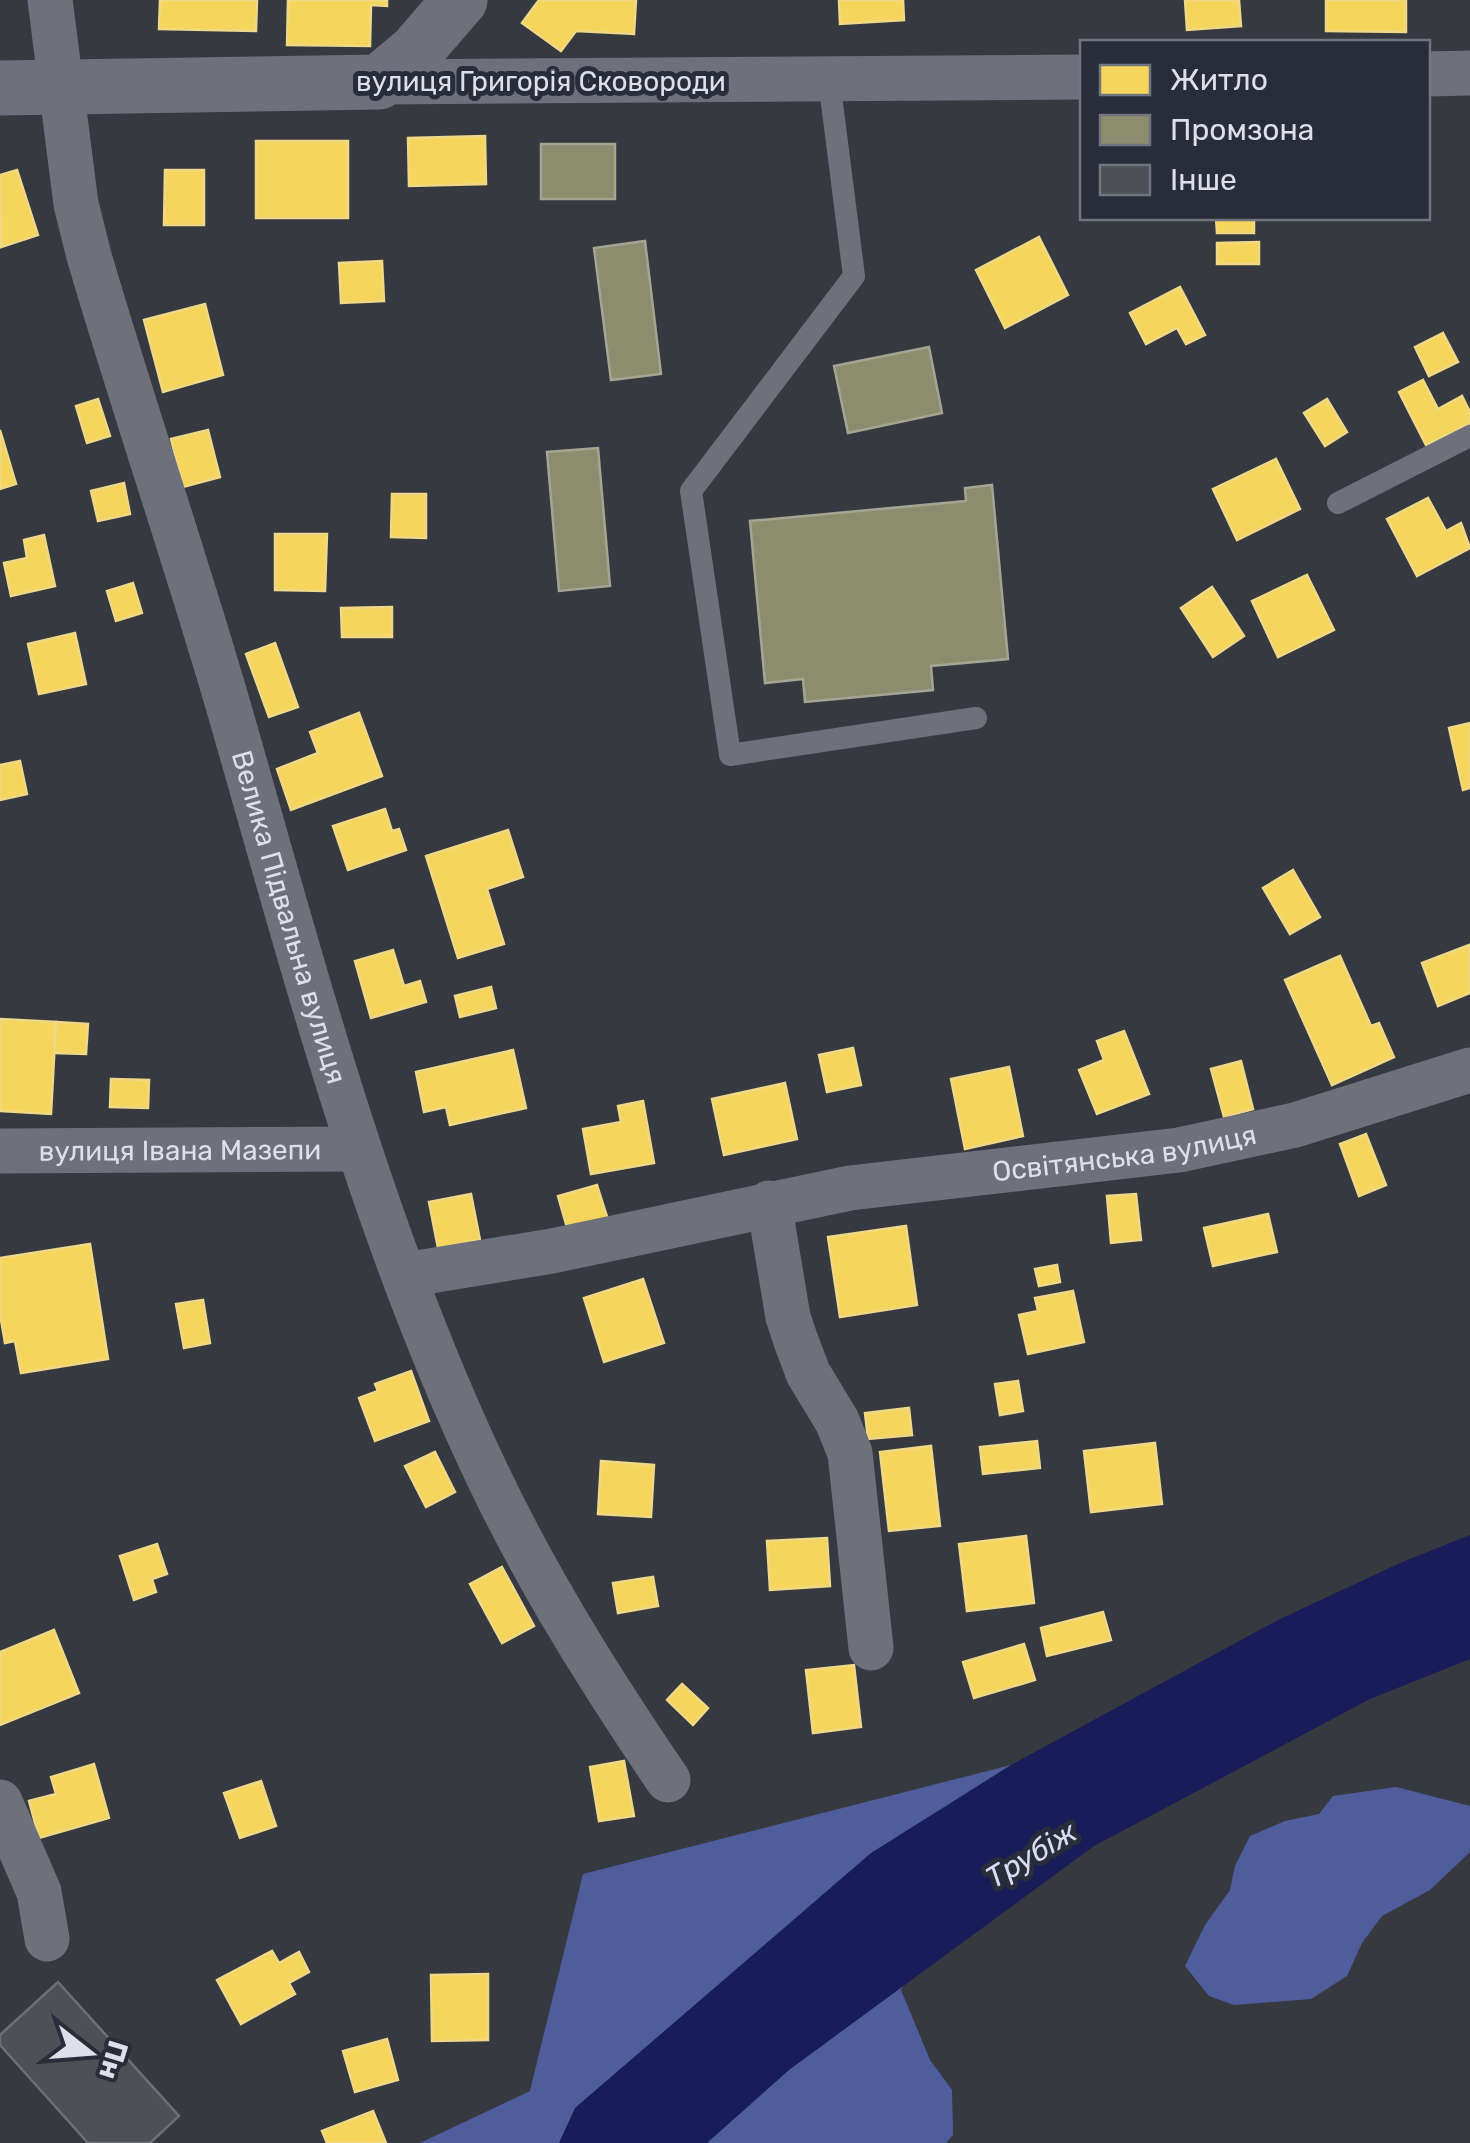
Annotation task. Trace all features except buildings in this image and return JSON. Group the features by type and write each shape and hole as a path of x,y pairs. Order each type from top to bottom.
{"street":[{"name":"Велика Підвальна вулиця","path":"50,0 76,204 89,256 206,630 359,1149 460,1414 526,1552 620,1709 668,1780"},
{"path":"379,82 416,51 460,0"},
{"path":"1430,74 1470,73"},
{"name":"вулиця Григорія Сковороди","path":"0,88 1080,78"},
{"name":"Освітянська вулиця","path":"405,1275 552,1251 850,1188 1147,1154 1232,1140 1294,1126 1470,1070"},
{"name":"вулиця Івана Мазепи","path":"0,1151 359,1149"},
{"path":"769,1204 788,1317 808,1373 850,1453 871,1648"},
{"path":"0,1802 39,1892 47,1939"}],"lane":[{"path":"829,80 854,276 691,491 730,756 976,718"},
{"path":"1338,503 1470,436"}],"shaded area":[{"path":"1011,1765 901,1990 930,2060 952,2090 953,2135 946,2143 420,2143 530,2091 583,1874"},
{"path":"1396,1787 1470,1806 1470,1852 1430,1890 1382,1916 1362,1943 1347,1976 1311,1999 1234,2005 1209,1996 1185,1966 1205,1925 1230,1890 1235,1866 1250,1836 1285,1821 1319,1814 1333,1796"}],"water":[{"name":"Трубіж","path":"1470,1535 1470,1659 1370,1699 1094,1846 789,2070 707,2143 559,2143 575,2108 871,1853 1011,1765 1280,1619"}]}
